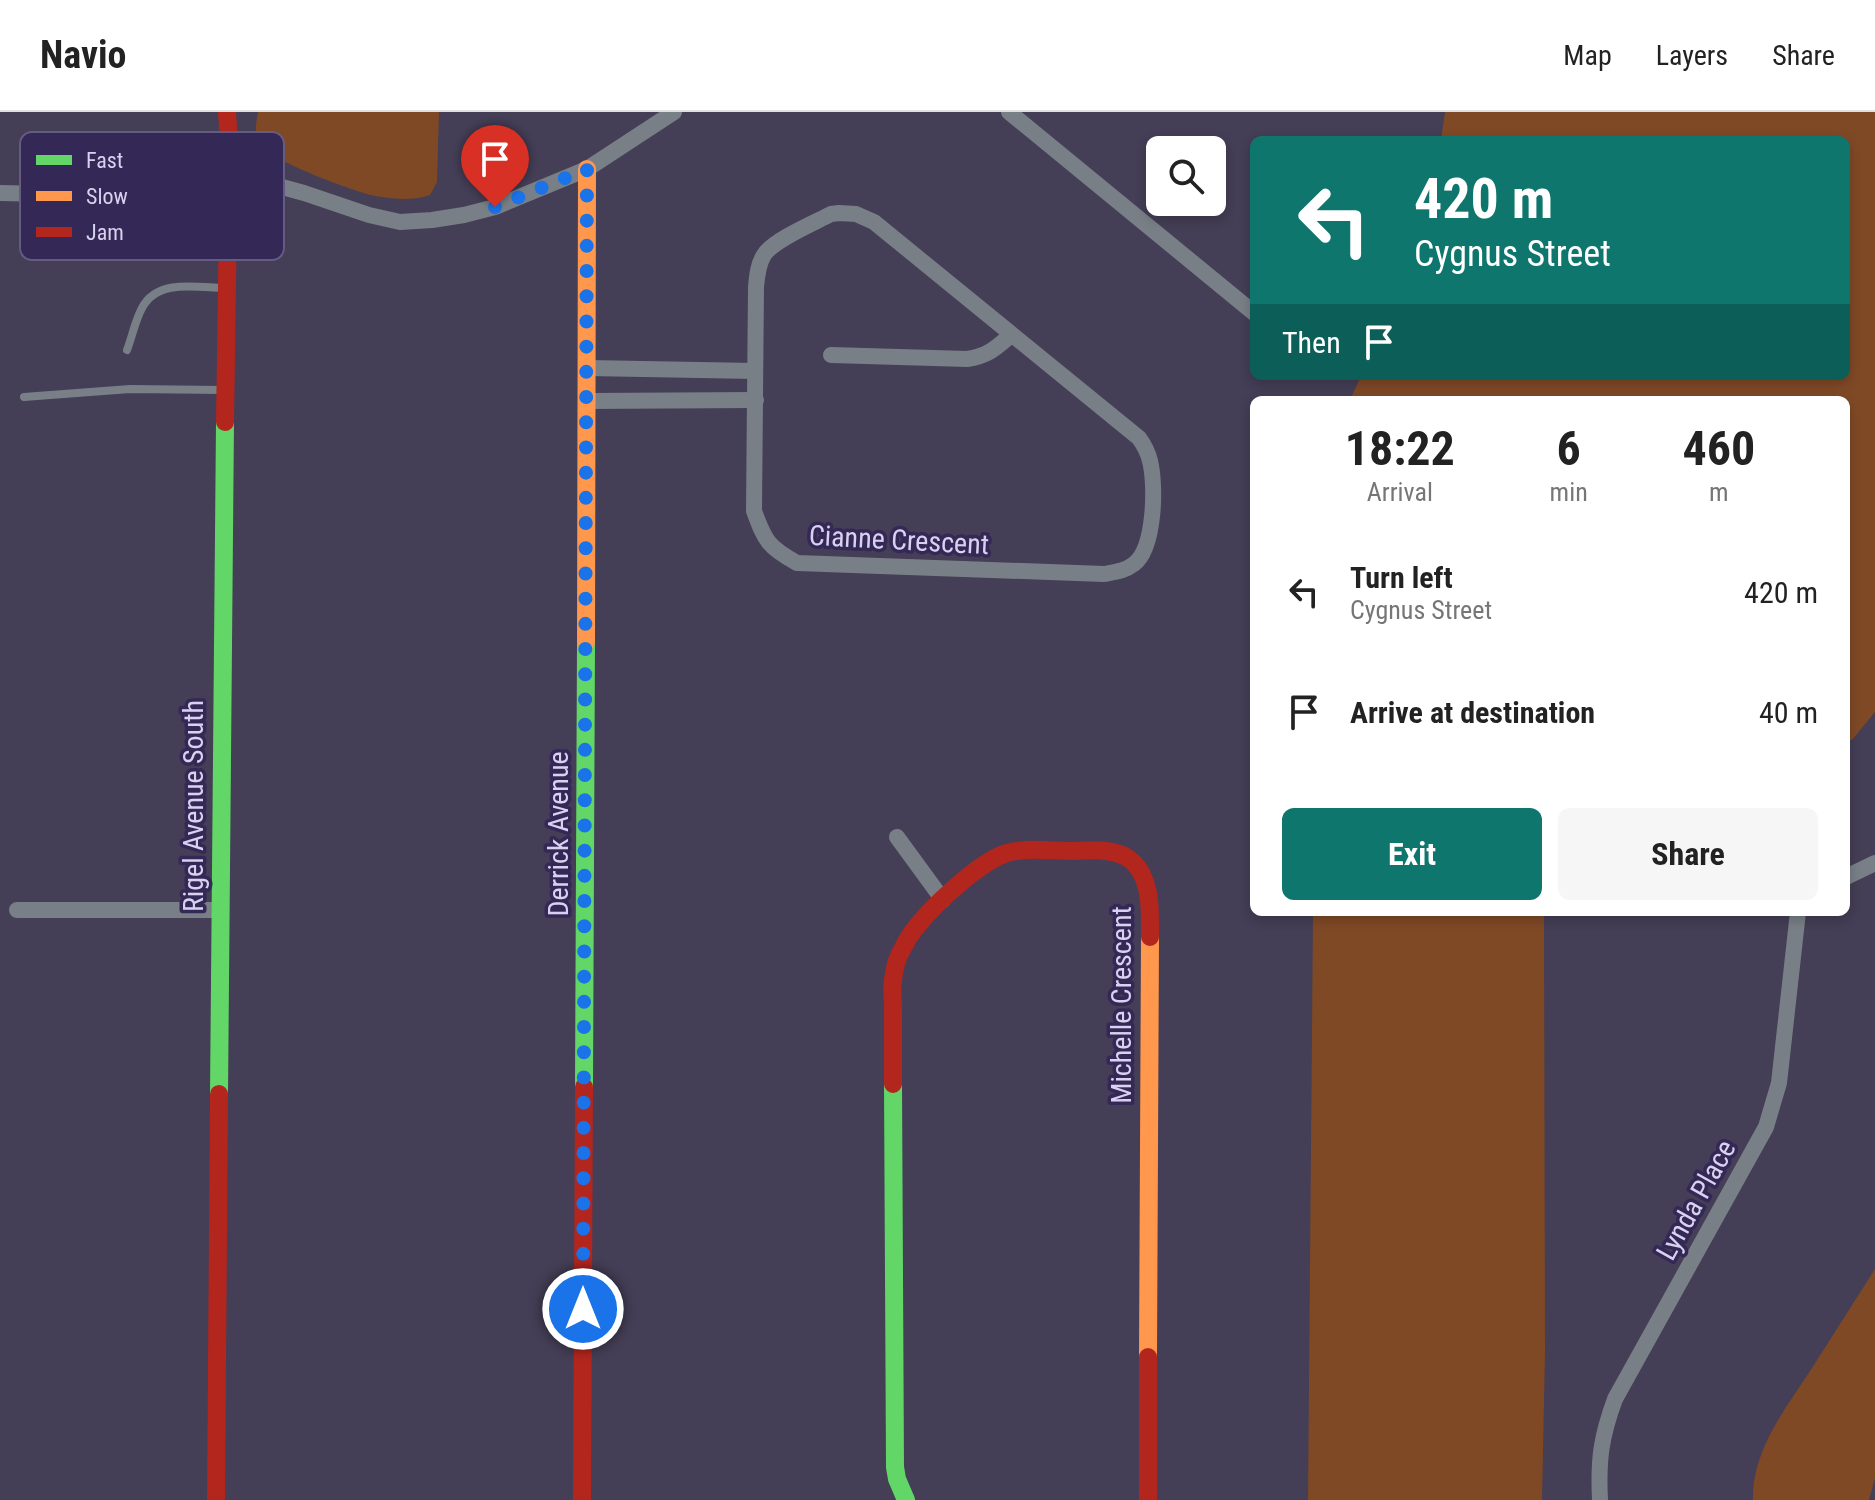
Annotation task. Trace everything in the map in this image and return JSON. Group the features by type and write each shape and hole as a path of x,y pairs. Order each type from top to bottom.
{"street":[{"path":"284,188 400,222 464,215 495,207 587,169 674,112"},
{"path":"1009,112 1250,310"},
{"name":"Derrick Avenue","path":"582,1500 587,169"},
{"path":"0,193 20,193"},
{"name":"Cianne Crescent","path":"831,214 856,214 874,222 1139,438 1151,464 1150,534 1146,549 1136,563 1121,571 1104,574 797,563 779,553 763,537 754,511 755,371 757,270 764,254 774,244 831,214"},
{"name":"Rigel Avenue South","path":"216,1500 228,260"},
{"path":"831,355 967,359 989,353 1011,335"},
{"path":"587,368 755,371"},
{"path":"587,401 756,400"},
{"path":"897,837 943,900"},
{"name":"Michelle Crescent","path":"906,1500 895,1467 893,976 909,936 943,900 992,860 1015,851 1096,850 1116,852 1136,865 1148,889 1150,909 1148,1500"},
{"path":"1850,875 1875,863"},
{"path":"17,910 220,910"},
{"name":"Lynda Place","path":"1600,1500 1598,1465 1602,1437 1615,1399 1766,1127 1774,1106 1783,1061 1798,916"}],"lane":[{"path":"127,350 142,308 152,294 169,287 227,288"},
{"path":"24,397 130,389 226,390"}],"shaded area":[{"path":"258,112 439,112 437,182 430,195 417,198 375,196 334,183 284,161 284,132 256,132"},
{"path":"1445,112 1875,112 1875,712 1852,740 1850,396 1352,396 1359,380 1850,380 1850,136 1442,136"},
{"path":"1313,916 1544,916 1545,1353 1542,1500 1308,1500"},
{"path":"1875,1269 1875,1478 1869,1500 1753,1500 1758,1464 1772,1430"}],"traffic: fast":[{"path":"219,1094 225,422"},
{"path":"584,1087 586,642"},
{"path":"893,1084 895,1467 906,1500"}],"traffic: slow":[{"path":"586,642 587,169"},
{"path":"1148,1357 1150,937"}],"traffic: jam":[{"path":"227,112 228,132"},
{"path":"225,422 227,260"},
{"path":"893,1084 893,983 900,952 934,907 965,879 995,858 1015,851 1032,850 1105,851 1127,857 1139,869 1147,887 1150,937"},
{"path":"582,1500 584,1087"},
{"path":"216,1500 219,1094"},
{"path":"1148,1357 1148,1500"}],"route":[{"path":"495,207 587,169 583,1309"}]}
